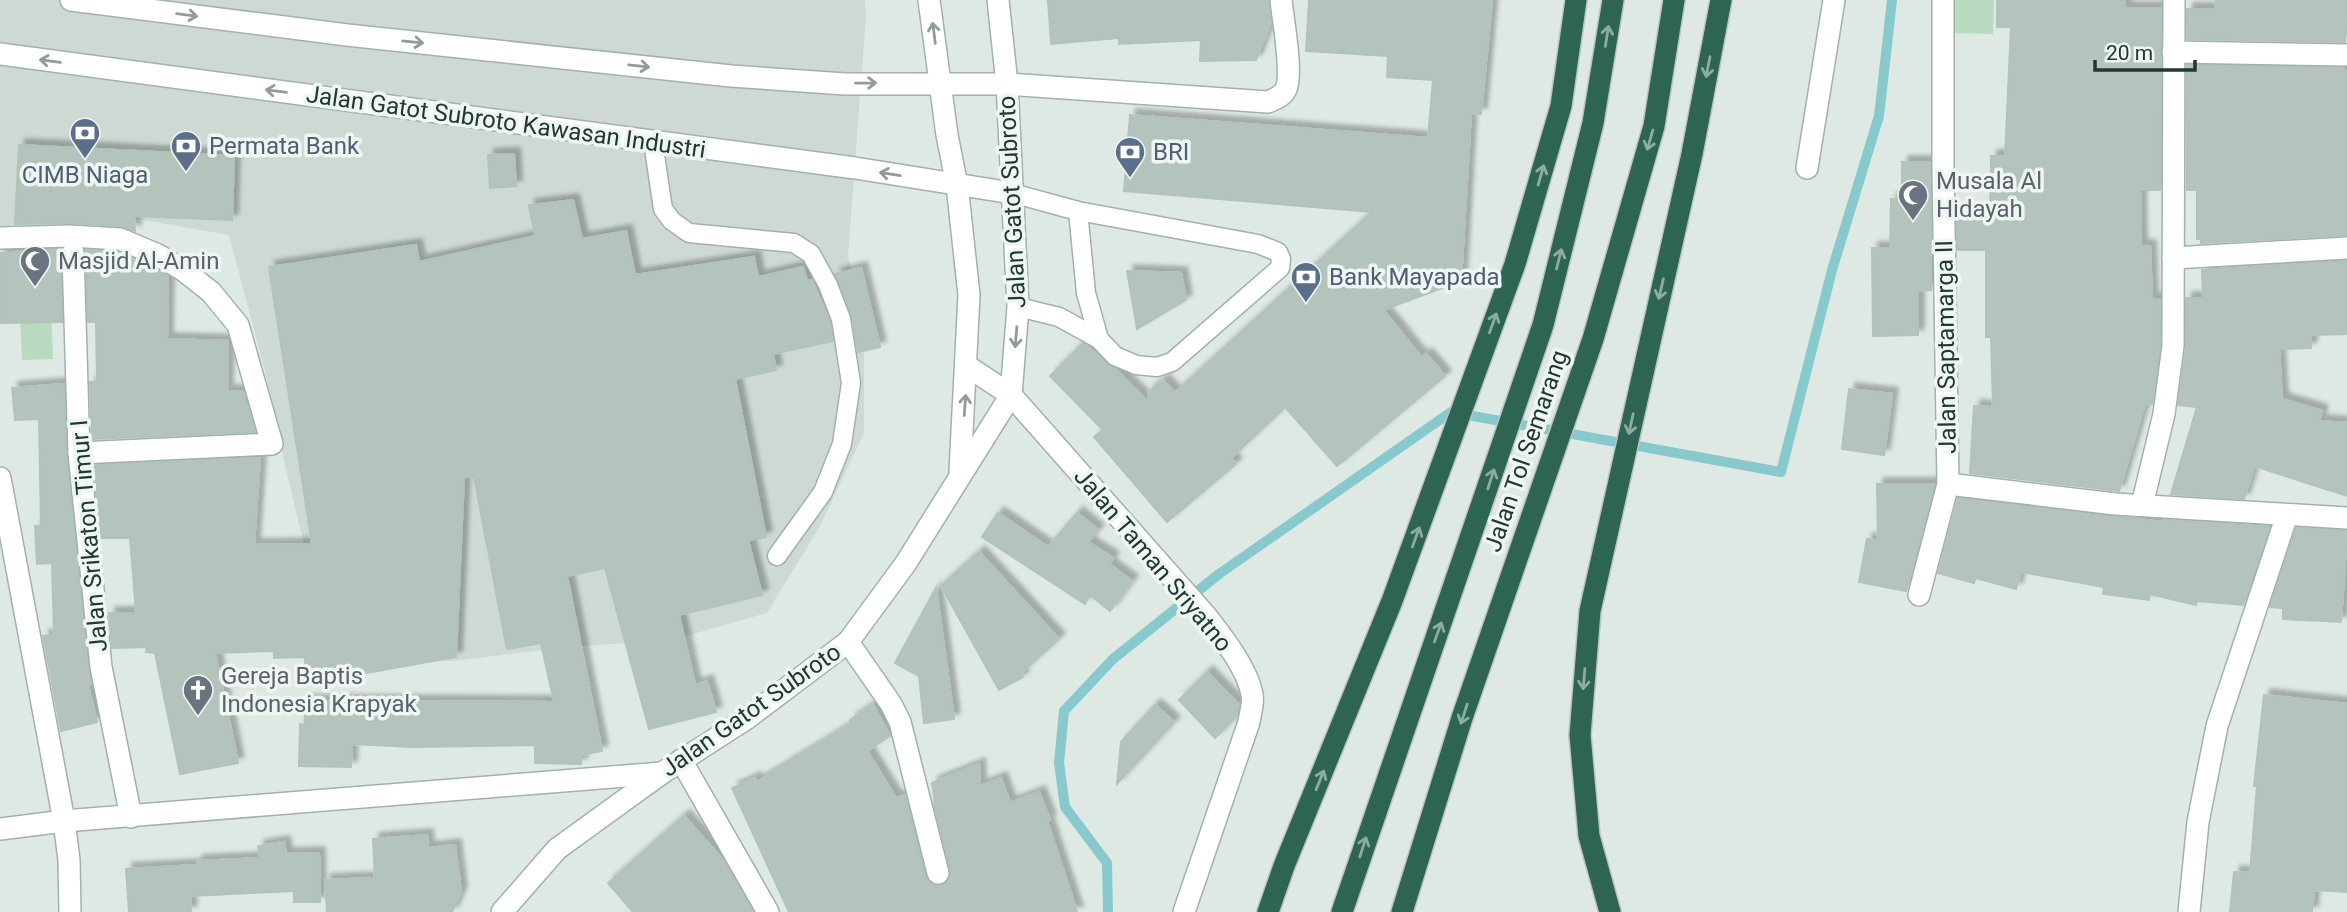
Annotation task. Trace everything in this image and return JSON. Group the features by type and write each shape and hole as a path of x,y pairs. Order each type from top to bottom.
{"highway":[{"path":"1269,912 1284,866 1392,601 1515,264 1561,106 1576,0"},
{"name":"Jalan Tol Semarang","path":"1342,912 1543,325 1593,123 1613,0"},
{"name":"Jalan Tol Semarang","path":"1402,912 1462,718 1592,339 1654,127 1674,0"},
{"path":"1610,912 1589,836 1580,735 1590,611 1692,154 1721,0"}],"street":[{"path":"71,0 347,35 731,76 845,84 1007,84 1268,102 1280,97 1286,89 1289,74 1281,0"},
{"name":"Jalan Gatot Subroto","path":"929,0 947,135 957,185 969,295 960,473"},
{"name":"Jalan Gatot Subroto","path":"502,912 556,849 681,760 746,719 848,642 906,563 1011,395 1018,307 1007,84 998,0"},
{"path":"1807,168 1834,0"},
{"name":"Jalan Saptamarga II","path":"1919,595 1948,484 1943,0"},
{"path":"2142,505 2171,380 2174,0"},
{"path":"2174,52 2347,55"},
{"name":"Jalan Gatot Subroto Kawasan Industri","path":"0,54 855,168 1012,192"},
{"path":"0,238 70,236 120,239 158,255 183,270 211,292 238,325 272,444 79,453"},
{"path":"2173,258 2347,248"},
{"name":"Jalan Srikaton Timur I","path":"73,253 79,453 101,667 131,817"},
{"name":"Jalan Taman Sriyatno","path":"967,366 1011,395 1159,566 1207,617 1225,641 1253,695 1249,722 1184,912"},
{"path":"0,478 64,821 69,860 70,912"},
{"path":"1948,484 2115,504 2347,519"},
{"path":"2189,912 2197,822 2217,726 2287,515"},
{"path":"848,642 885,695 900,722 938,873"},
{"path":"681,760 768,912"},
{"path":"0,829 64,821 662,773"}],"lane":[{"path":"653,142 663,209 672,221 689,233 794,243 811,254 828,285 841,319 851,383 842,444 823,492 777,556"},
{"path":"1012,192 1078,211 1258,244 1278,252 1281,259 1280,268 1172,362 1157,367 1136,365 1115,356 1099,339 1059,317 1018,307"},
{"path":"1078,211 1086,293 1099,339"}],"shaded area":[{"path":"0,0 865,0 848,256 864,327 864,433 820,526 767,613 672,640 569,647 453,661 327,659 316,594 265,371 229,235 132,218 0,226"}],"green space":[{"path":"1955,0 1994,0 1993,34 1954,33"},
{"path":"51,311 53,359 22,360 20,312"}],"building":[{"path":"1048,0 1268,0 1271,22 1256,60 1200,61 1201,40 1119,44 1119,38 1051,44"},
{"path":"1309,0 1492,0 1481,114 1471,113 1461,281 1383,310 1422,358 1426,354 1445,376 1337,466 1285,407 1231,458 1236,464 1167,522 1094,437 1103,430 1050,376 1083,343 1114,368 1150,404 1148,392 1163,380 1175,393 1372,212 1124,191 1130,115 1428,138 1433,80 1387,77 1388,56 1306,51"},
{"path":"1997,0 2125,0 2125,8 2161,8 2160,190 2140,190 2141,246 2150,246 2152,299 2160,299 2160,345 2152,404 2145,403 2119,491 1970,473 1974,406 1993,407 1991,337 1986,337 1986,250 1957,250 1957,215 1990,216 1991,156 2005,156 2011,27 1997,27"},
{"path":"2216,0 2346,0 2345,42 2187,39 2187,9 2215,9"},
{"path":"2187,65 2344,68 2344,71 2347,71 2347,235 2201,243 2201,239 2197,239 2197,190 2187,190"},
{"path":"19,145 234,156 232,220 134,216 135,231 121,226 71,223 15,224"},
{"path":"514,154 516,186 490,188 488,155"},
{"path":"1902,162 1930,162 1931,290 1918,291 1918,335 1873,336 1872,248 1890,248 1891,199 1902,199"},
{"path":"573,200 582,239 626,231 635,275 754,257 758,277 803,267 807,281 812,280 830,322 833,341 773,354 776,370 735,379 766,537 748,540 762,595 679,615 695,685 707,681 716,712 649,729 605,568 567,576 602,751 581,755 581,764 535,763 535,745 412,747 352,744 351,767 299,766 300,724 305,725 305,701 554,702 541,643 507,649 474,477 464,477 456,657 305,684 305,657 274,658 274,651 215,653 238,763 180,774 155,653 146,652 147,647 112,648 109,613 136,613 130,538 101,538 93,465 260,458 254,545 312,544 269,267 416,245 419,262 535,236 529,205"},
{"name":"Masjid Al-Amin","path":"61,249 62,322 0,323 0,253"},
{"path":"85,250 117,252 136,260 137,267 153,268 168,276 167,339 228,341 227,391 243,392 255,432 92,439 90,382 97,382 96,322 88,322"},
{"path":"2347,261 2347,334 2311,335 2311,348 2279,349 2282,399 2322,411 2319,421 2347,423 2347,496 2254,466 2244,499 2171,494 2197,407 2178,405 2186,348 2186,298 2203,298 2202,270"},
{"path":"861,268 880,347 858,352 852,315 835,274"},
{"path":"1127,271 1181,273 1186,300 1137,329"},
{"path":"64,384 66,454 91,684 88,685 97,722 61,731 43,636 54,635 52,563 37,564 35,526 41,526 39,419 15,420 12,388"},
{"path":"1849,389 1892,394 1884,455 1842,449"},
{"path":"1877,484 1935,484 1906,591 1859,582 1867,539 1878,541"},
{"path":"1958,498 2163,522 2269,527 2243,605 2197,601 2196,605 2150,594 2149,600 2103,594 2104,587 2021,572 2016,589 1976,578 1974,583 1938,573"},
{"path":"998,513 1048,547 1077,513 1098,530 1088,542 1113,558 1109,564 1132,581 1110,611 1090,595 1085,604 982,537"},
{"path":"2296,528 2347,531 2341,622 2283,619 2283,608 2270,607"},
{"path":"979,552 1059,639 1021,673 1023,677 999,690 941,586"},
{"path":"936,588 954,719 924,723 919,676 895,663"},
{"path":"1207,672 1239,705 1236,717 1215,738 1179,700"},
{"path":"2264,695 2347,704 2347,892 2314,890 2312,912 2230,912 2234,872 2250,873 2257,786 2254,786"},
{"path":"873,705 890,736 867,751 896,798 905,795 929,883 942,885 951,876 932,783 979,764 980,786 1001,778 1010,803 1039,792 1077,912 789,912 732,788 755,778 757,782 852,724 850,720"},
{"path":"1155,705 1174,722 1117,784 1121,742"},
{"path":"684,816 723,860 753,912 633,912 608,883"},
{"path":"427,835 428,848 455,845 461,892 452,912 327,912 325,880 375,878 373,839"},
{"path":"284,842 286,854 319,853 320,902 294,902 294,891 190,896 191,912 129,912 126,869 197,865 197,861 260,858 258,846"}],"waterway":[{"path":"1108,912 1107,863 1065,807 1059,763 1064,711 1113,659 1219,574 1451,412 1781,472 1832,270 1879,116 1892,0"}],"place":[{"name":"CIMB Niaga","path":"85,160"},
{"name":"Permata Bank","path":"186,173"},
{"name":"BRI","path":"1130,179"},
{"name":"Musala Al Hidayah","path":"1913,222"},
{"name":"Masjid Al-Amin","path":"35,288"},
{"name":"Bank Mayapada","path":"1306,304"},
{"name":"Gereja Baptis Indonesia Krapyak","path":"198,717"}]}
